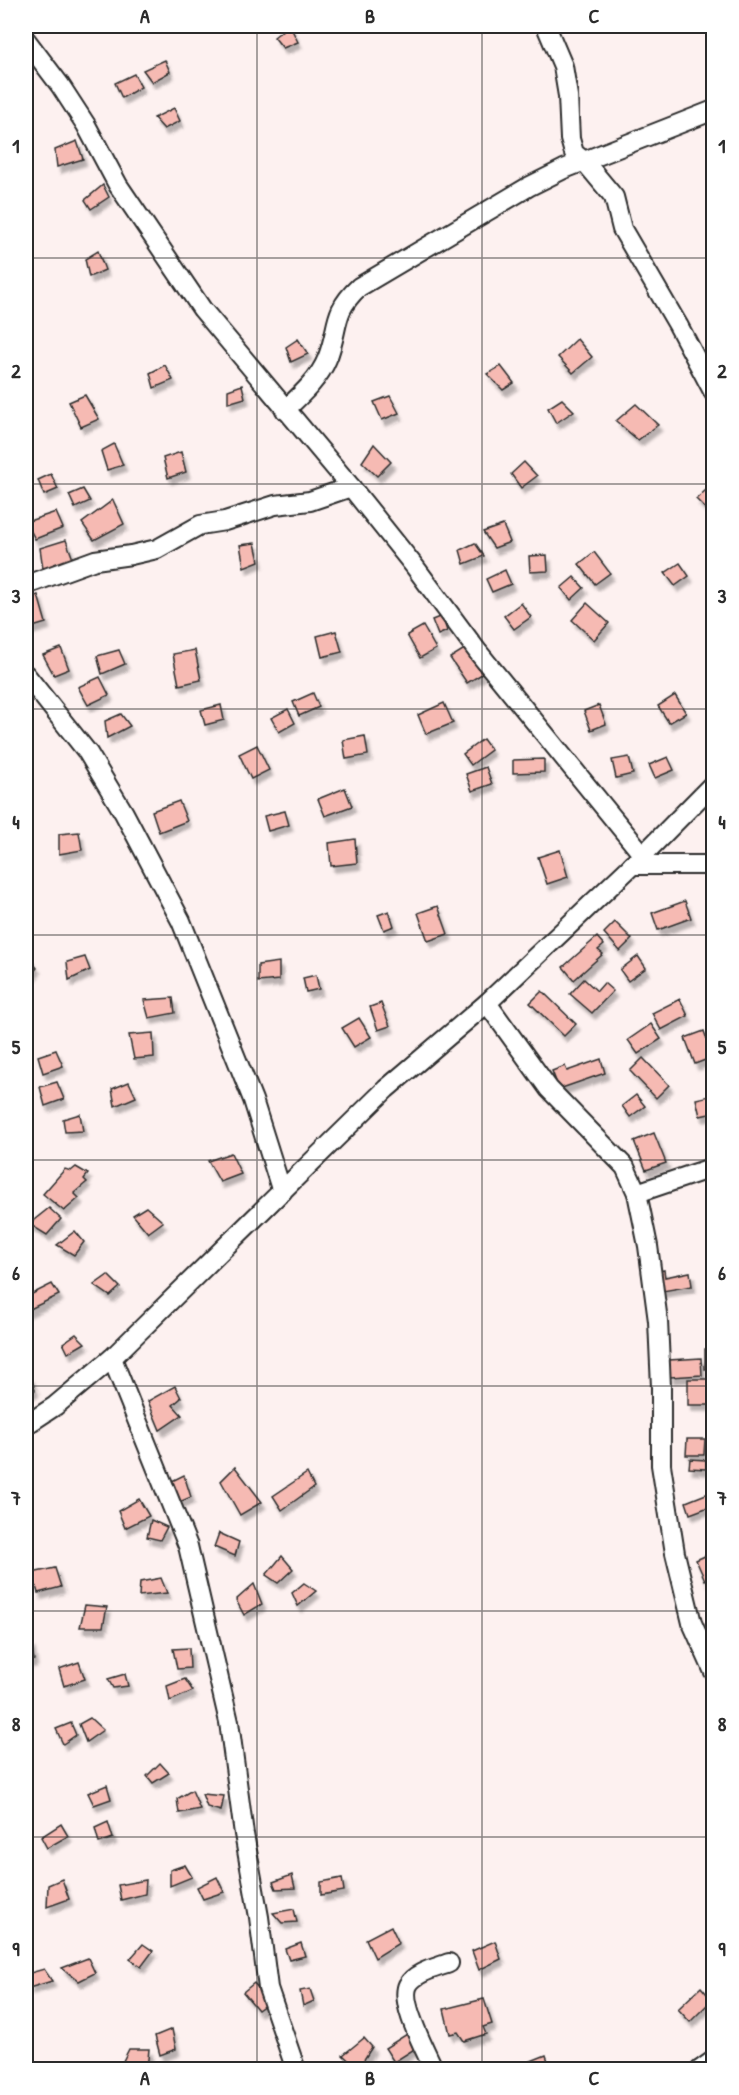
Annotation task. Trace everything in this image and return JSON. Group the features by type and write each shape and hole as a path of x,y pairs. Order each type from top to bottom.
{"street":[{"path":"546,26 563,66 574,153 584,161 614,197 620,212 622,230 678,325 714,393"},
{"path":"26,40 86,125 118,185 202,309 415,567 637,860 714,866"},
{"path":"285,410 319,374 327,360 341,308 347,298 359,287 528,187 584,161 714,110"},
{"path":"26,585 95,560 157,549 200,525 225,521 275,505 310,501 351,487"},
{"path":"26,675 88,753 181,921 253,1100 282,1192"},
{"path":"26,1425 55,1406 112,1358 386,1089 487,1003 714,783"},
{"path":"487,1003 549,1089 625,1167 637,1193 648,1246 658,1321 661,1465 675,1553 692,1623 714,1672"},
{"path":"637,1193 714,1167"},
{"path":"112,1358 188,1546 229,1722 250,1880 265,1959 268,1988 297,2070"},
{"path":"434,2070 407,2006 405,1995 409,1984 421,1974 449,1963"},
{"path":"700,2070 714,2060"}],"building":[{"path":"288,26 298,42 283,48 274,37"},
{"path":"165,60 170,72 152,82 143,70"},
{"path":"134,74 141,87 122,98 115,83"},
{"path":"174,108 180,121 164,129 154,118"},
{"path":"77,141 83,159 57,167 55,150"},
{"path":"103,185 109,197 91,209 85,200"},
{"path":"98,251 105,270 89,277 85,259"},
{"path":"298,339 308,354 291,362 286,347"},
{"path":"577,339 592,357 573,373 558,357"},
{"path":"165,365 173,380 154,388 150,373"},
{"path":"501,366 514,383 503,390 487,374"},
{"path":"242,385 245,398 228,403 228,390"},
{"path":"85,395 99,419 81,427 69,402"},
{"path":"390,396 399,413 382,420 374,402"},
{"path":"562,399 574,411 556,423 548,408"},
{"path":"636,404 658,425 638,440 616,421"},
{"path":"114,444 123,465 107,470 101,451"},
{"path":"374,444 391,462 377,476 362,462"},
{"path":"181,452 186,472 168,478 163,458"},
{"path":"524,462 537,476 521,488 511,474"},
{"path":"51,474 58,489 44,495 38,480"},
{"path":"714,483 714,517 696,499"},
{"path":"83,489 90,501 75,508 69,495"},
{"path":"113,500 124,524 94,540 82,523"},
{"path":"56,512 63,528 35,539 26,522"},
{"path":"503,525 510,542 494,548 483,532"},
{"path":"66,540 73,559 43,569 40,548"},
{"path":"255,543 259,561 244,567 240,545"},
{"path":"475,543 484,556 464,564 460,550"},
{"path":"594,552 610,573 595,584 579,564"},
{"path":"547,555 548,571 530,572 529,556"},
{"path":"680,563 689,576 675,586 665,573"},
{"path":"505,570 511,584 492,592 486,579"},
{"path":"574,577 584,588 571,600 561,588"},
{"path":"38,595 46,623 26,629 26,599"},
{"path":"521,603 531,617 514,629 504,616"},
{"path":"587,603 609,623 594,640 572,620"},
{"path":"442,616 447,631 438,635 432,620"},
{"path":"423,626 436,649 420,658 407,635"},
{"path":"336,631 342,652 322,657 317,636"},
{"path":"61,648 69,669 54,675 43,655"},
{"path":"466,648 482,674 467,683 450,658"},
{"path":"119,650 125,664 102,674 97,656"},
{"path":"195,650 201,680 179,685 173,654"},
{"path":"100,677 109,695 88,705 78,687"},
{"path":"313,693 319,707 299,716 293,702"},
{"path":"675,695 686,713 669,723 658,706"},
{"path":"444,703 453,723 426,734 418,715"},
{"path":"221,705 224,720 205,725 201,710"},
{"path":"599,705 606,724 591,730 584,711"},
{"path":"288,709 295,723 279,732 271,718"},
{"path":"121,714 130,726 107,738 105,721"},
{"path":"365,736 368,755 346,759 343,740"},
{"path":"483,739 491,750 471,765 463,754"},
{"path":"257,745 269,770 251,779 239,754"},
{"path":"629,757 633,774 616,778 612,760"},
{"path":"668,757 674,770 655,778 649,765"},
{"path":"544,759 544,772 513,773 513,760"},
{"path":"486,767 492,784 472,791 466,774"},
{"path":"345,788 352,806 325,816 318,799"},
{"path":"179,801 187,821 159,832 152,811"},
{"path":"285,811 289,825 268,831 264,816"},
{"path":"79,832 82,850 59,854 59,834"},
{"path":"355,839 357,863 331,866 329,843"},
{"path":"560,850 568,877 547,884 538,857"},
{"path":"685,901 691,918 658,930 652,913"},
{"path":"438,906 448,934 428,941 418,913"},
{"path":"389,911 394,926 384,930 378,915"},
{"path":"615,922 632,939 620,951 604,933"},
{"path":"597,937 604,945 598,950 603,954 574,980 563,967"},
{"path":"26,954 37,968 26,980"},
{"path":"638,956 646,968 628,981 620,970"},
{"path":"85,957 90,970 69,980 67,962"},
{"path":"279,962 279,980 258,982 258,965"},
{"path":"316,975 319,989 306,992 303,978"},
{"path":"584,979 597,991 604,983 613,991 592,1013 570,994"},
{"path":"542,991 576,1024 564,1036 530,1003"},
{"path":"173,998 175,1013 149,1018 144,1000"},
{"path":"680,999 688,1016 661,1030 652,1013"},
{"path":"381,1003 390,1026 378,1030 370,1007"},
{"path":"359,1018 371,1037 354,1047 342,1028"},
{"path":"651,1024 661,1039 638,1054 628,1040"},
{"path":"704,1031 713,1057 695,1064 685,1038"},
{"path":"153,1033 154,1057 134,1059 129,1035"},
{"path":"56,1050 63,1066 43,1073 38,1056"},
{"path":"643,1058 669,1085 656,1098 630,1071"},
{"path":"601,1059 605,1073 559,1089 552,1071 565,1066 567,1071"},
{"path":"57,1082 64,1099 45,1106 40,1087"},
{"path":"129,1082 136,1097 115,1106 112,1089"},
{"path":"636,1095 645,1106 630,1117 622,1106"},
{"path":"714,1095 714,1113 700,1116 696,1099"},
{"path":"80,1114 83,1131 65,1132 63,1119"},
{"path":"654,1133 666,1163 646,1170 634,1141"},
{"path":"231,1153 241,1174 220,1182 208,1161"},
{"path":"76,1167 88,1174 84,1179 87,1182 74,1193 79,1198 64,1211 43,1194 65,1169 71,1171"},
{"path":"146,1207 163,1222 148,1233 133,1215"},
{"path":"49,1208 61,1219 47,1235 29,1224"},
{"path":"75,1231 84,1242 74,1255 57,1245"},
{"path":"664,1270 665,1277 690,1272 692,1286 657,1292 654,1272"},
{"path":"108,1275 120,1287 110,1296 94,1285"},
{"path":"52,1284 59,1295 26,1311 26,1297"},
{"path":"76,1334 85,1343 68,1353 63,1343"},
{"path":"705,1349 714,1349 714,1369 705,1369"},
{"path":"701,1358 702,1375 670,1377 669,1360"},
{"path":"30,1376 35,1390 26,1396 26,1378"},
{"path":"688,1379 714,1379 714,1405 688,1405"},
{"path":"175,1386 181,1398 173,1405 182,1415 160,1430 148,1401"},
{"path":"687,1439 705,1439 704,1455 686,1455"},
{"path":"708,1439 714,1439 714,1457 709,1457"},
{"path":"690,1459 706,1460 706,1469 689,1468"},
{"path":"710,1462 714,1462 714,1476 712,1476"},
{"path":"235,1467 262,1502 240,1515 221,1481"},
{"path":"307,1473 314,1487 282,1510 273,1496"},
{"path":"184,1475 191,1497 177,1503 172,1481"},
{"path":"711,1492 714,1505 690,1514 686,1502"},
{"path":"139,1499 149,1516 125,1528 118,1511"},
{"path":"151,1520 167,1527 160,1540 147,1537"},
{"path":"219,1533 239,1542 235,1556 214,1547"},
{"path":"714,1552 714,1576 705,1580 696,1560"},
{"path":"282,1556 293,1569 278,1583 266,1575"},
{"path":"55,1568 61,1587 38,1593 32,1573"},
{"path":"161,1578 167,1593 139,1596 140,1582"},
{"path":"304,1583 316,1591 298,1606 292,1593"},
{"path":"254,1584 262,1604 244,1615 236,1600"},
{"path":"85,1605 107,1607 103,1627 80,1627"},
{"path":"31,1643 34,1660 26,1662 26,1644"},
{"path":"189,1648 190,1668 177,1669 173,1649"},
{"path":"79,1662 85,1679 64,1686 59,1669"},
{"path":"125,1674 128,1686 113,1688 108,1679"},
{"path":"185,1679 193,1691 170,1701 167,1686"},
{"path":"90,1718 103,1730 86,1742 79,1724"},
{"path":"71,1723 76,1735 63,1744 56,1729"},
{"path":"160,1763 169,1773 153,1783 147,1776"},
{"path":"107,1785 111,1799 94,1805 88,1793"},
{"path":"192,1790 200,1809 179,1813 177,1799"},
{"path":"202,1794 224,1796 221,1811 207,1807"},
{"path":"108,1822 113,1838 99,1843 95,1828"},
{"path":"61,1824 68,1836 47,1848 41,1837"},
{"path":"185,1865 192,1877 170,1886 170,1870"},
{"path":"292,1875 295,1888 276,1889 273,1882"},
{"path":"217,1877 224,1892 203,1899 197,1887"},
{"path":"342,1878 344,1891 321,1895 321,1882"},
{"path":"62,1879 69,1899 47,1907 48,1885"},
{"path":"146,1880 145,1894 121,1900 118,1885"},
{"path":"294,1909 297,1922 282,1923 273,1913"},
{"path":"391,1926 399,1943 375,1958 366,1939"},
{"path":"495,1941 501,1959 479,1970 472,1951"},
{"path":"301,1943 305,1956 289,1960 285,1949"},
{"path":"143,1944 153,1951 141,1967 130,1959"},
{"path":"88,1958 95,1973 79,1981 62,1968"},
{"path":"44,1969 52,1981 29,1988 30,1973"},
{"path":"254,1983 269,2002 258,2010 243,1992"},
{"path":"701,1987 712,2000 690,2022 678,2009"},
{"path":"310,1989 314,2001 303,2006 300,1991"},
{"path":"484,1999 492,2024 483,2027 486,2034 464,2041 458,2032 450,2034 444,2009"},
{"path":"172,2029 176,2049 160,2055 155,2036"},
{"path":"407,2034 416,2048 394,2062 385,2048"},
{"path":"364,2038 372,2047 358,2069 343,2055"},
{"path":"129,2049 149,2049 147,2069 121,2065"},
{"path":"546,2055 551,2070 517,2070 516,2067"}]}
